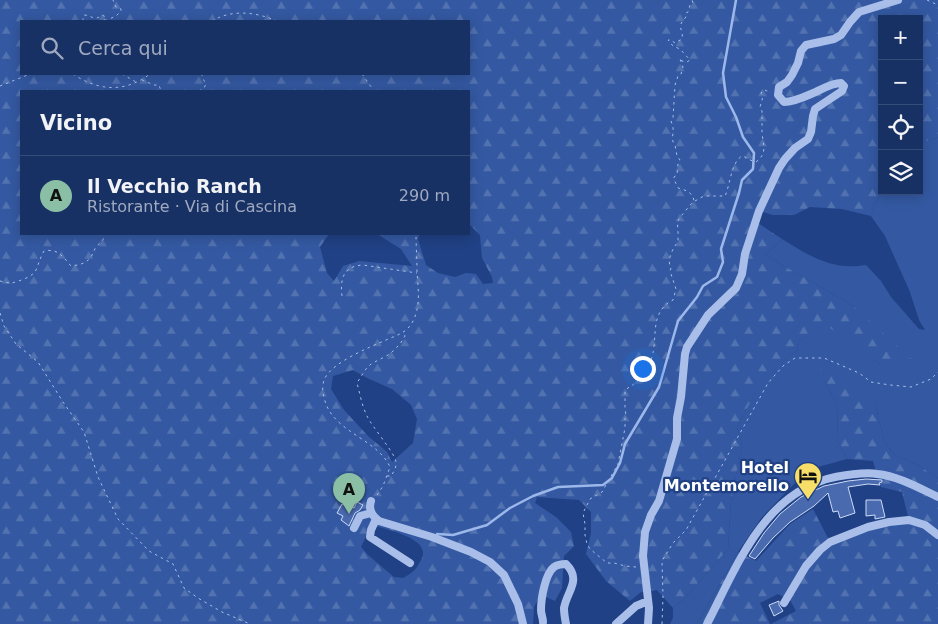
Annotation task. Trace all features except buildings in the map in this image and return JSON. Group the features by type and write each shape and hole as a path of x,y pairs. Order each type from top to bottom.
{"street":[{"path":"648,624 644,556 645,532 658,501 677,439 677,418 687,347 708,315 736,288 742,274 744,254 758,211 779,168 790,154 808,139 815,109 842,91 844,86 841,83 836,83 792,102 784,102 780,99 778,95 779,87 792,74 806,45 834,39 841,35 859,12 898,0"},
{"path":"706,624 748,544 770,515 786,500 804,488 832,477 862,473 878,474 894,478 938,497"},
{"path":"371,501 370,508 374,516 385,523 432,537 471,552 490,562 504,575 518,604 523,624"},
{"path":"354,528 360,516 374,516"},
{"path":"374,516 370,537 410,563"},
{"path":"784,603 806,566 830,542 868,527 909,520 925,525 938,534"},
{"path":"543,622 541,609 546,581 554,567 559,564 566,564 573,574 574,580 564,609 566,624"},
{"path":"616,624 636,606 648,601"}],"path":[{"path":"107,20 121,11 116,6 114,0"},
{"path":"692,0 693,2 686,13 686,17 680,23 682,39 675,43 668,40 690,60 687,62 682,61 680,58 683,67 675,85 671,139 680,160 674,182 678,188 688,191 693,196 694,201"},
{"path":"927,0 938,5"},
{"path":"214,20 236,13 264,16 274,20"},
{"path":"83,20 84,15 97,18 102,15 106,18 103,20"},
{"path":"0,86 28,75"},
{"path":"75,75 96,86 111,88 136,82 148,75"},
{"path":"124,75 136,82"},
{"path":"201,90 206,84 202,75"},
{"path":"363,75 373,90"},
{"path":"141,80 159,85 161,90"},
{"path":"646,575 636,567 607,563 590,549 585,535 583,513 590,499 602,492 618,464 625,428 625,390 638,381 651,360 655,345 656,321 664,304 672,300 676,290 668,261 678,241 678,220 694,201 704,196 725,196 738,158 742,156 756,162 764,154 765,143 762,136 762,111 760,107 763,101 762,91 765,90 778,95"},
{"path":"0,281 11,283 24,280 33,275 44,251 49,250 62,255 71,266 83,264 102,243 105,235"},
{"path":"371,501 383,486 390,467 386,460 371,446 358,438 330,412 322,389 325,378 332,370 347,359 404,332 414,320 418,304 416,235"},
{"path":"342,296 342,279 346,272 357,265 417,273"},
{"path":"0,312 4,326 16,344 38,362 84,432 98,477 118,519 149,551 173,564 184,588 222,612 250,624"},
{"path":"387,476 391,476 394,472 396,463 392,453 366,415 357,383 371,364 390,354 400,344 405,336 404,332"},
{"path":"662,624 662,561 673,543 686,530 768,383 783,366 795,358 824,358 859,372 871,382 890,386 911,387 932,378 938,372"}],"green space":[{"path":"0,0 938,0 938,137 923,143 923,15 878,15 878,195 882,195 875,203 871,216 842,209 810,207 794,215 773,215 759,211 755,221 782,239 765,255 852,305 915,362 883,366 823,323 799,341 797,351 790,355 761,383 737,427 742,445 731,501 728,549 685,598 673,608 657,590 641,592 630,601 606,581 586,554 591,533 591,512 579,500 537,497 535,503 556,517 571,532 574,546 564,556 562,588 555,601 541,595 534,607 533,624 0,624","holes":["353,370 392,389 411,405 417,419 413,443 392,462 387,452 368,436 344,410 331,389 333,376","371,525 396,532 414,540 423,551 422,558 416,568 403,578 394,577 361,547"]},
{"path":"938,137 938,478 918,465 895,455 884,441 875,403 824,380 838,406 837,440 847,459 818,467 798,480 762,517 738,552 697,624 670,624 673,618 673,608 685,598 728,549 731,501 742,445 737,427 761,382 790,355 797,351 799,341 823,322 883,366 852,305 765,255 782,239 822,261 843,266 866,265 919,329 925,330 919,320 910,292 885,236 871,216 875,203 882,195 923,195 923,143"},
{"path":"819,363 841,373 875,403 884,441 895,455 918,465 938,478 938,624 771,624 796,611 790,600 778,594 760,603 770,624 697,624 738,552 756,561 790,524 813,509 830,542 868,527 909,520 902,492 881,487 873,461 847,459 837,440 838,406 824,380"}],"waterway":[{"path":"437,534 453,535 487,525 510,508 533,496 558,487 603,485 612,478 620,463 625,444 659,387 678,321 697,297 703,286 717,277 723,262 721,249 742,180 753,169 754,153 743,137 726,97 723,73 736,0"}],"place":[{"name":"Hotel Montemorello","path":"808,500"},
{"name":"Il Vecchio Ranch","path":"349,514"}]}
